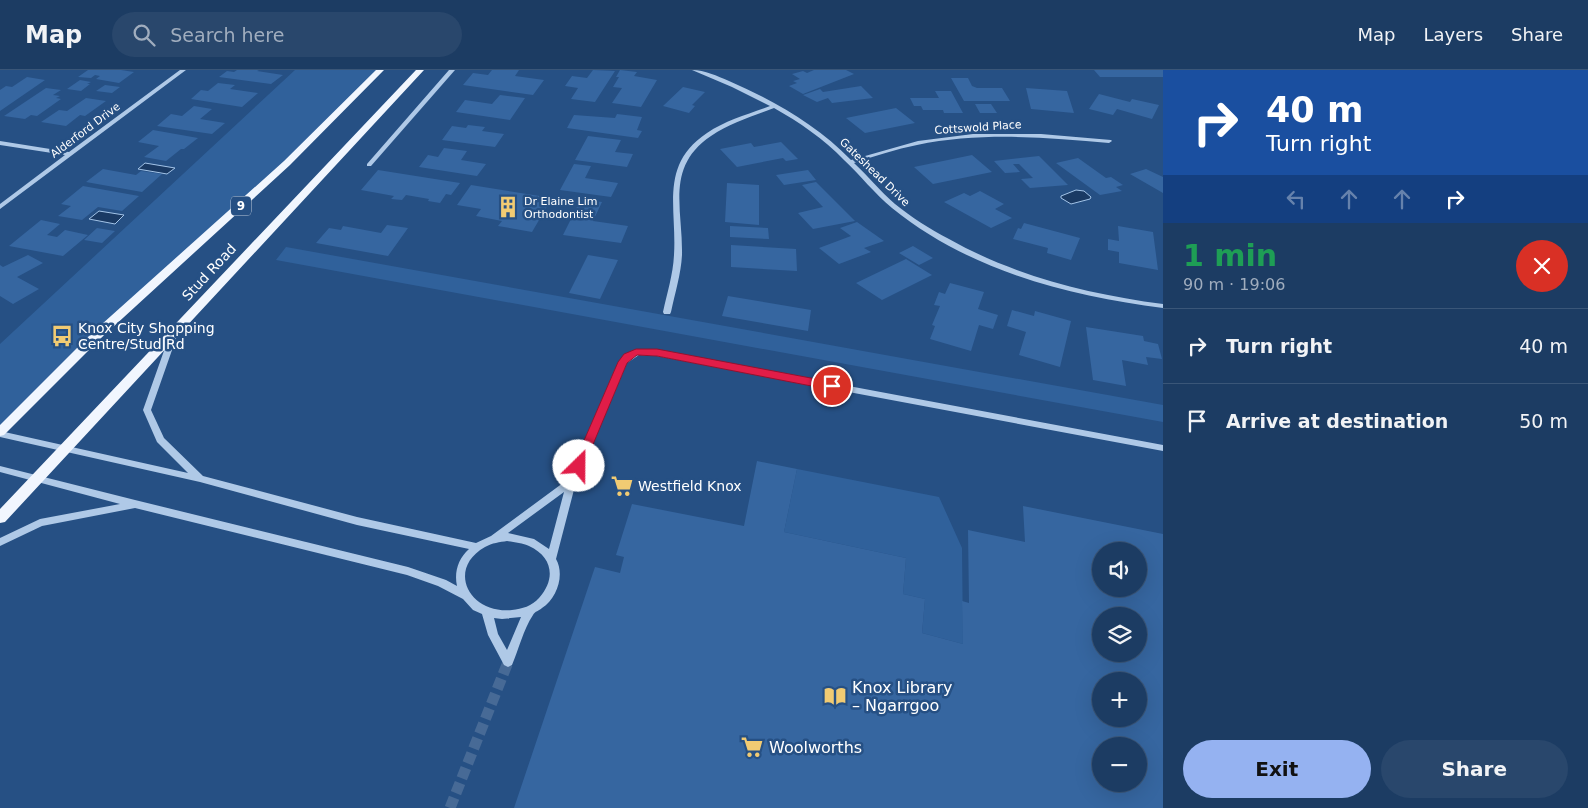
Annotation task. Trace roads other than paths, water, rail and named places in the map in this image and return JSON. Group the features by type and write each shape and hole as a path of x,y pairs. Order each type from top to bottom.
{"main road":[{"name":"Stud Road","path":"0,433 96,336 287,163 380,70"},
{"name":"Stud Road","path":"0,518 420,70"}],"street":[{"name":"Alderford Drive","path":"0,206 183,70"},
{"path":"369,165 452,70"},
{"name":"Gateshead Drive","path":"695,70 746,90 820,135 850,162 887,201 958,248 1015,271 1074,290 1163,306"},
{"path":"667,312 678,264 678,233 674,189 679,169 694,146 710,134 774,106"},
{"name":"Cottswold Place","path":"850,162 908,145 965,136 1029,134 1109,141"},
{"path":"0,143 70,154"},
{"path":"174,333 147,410 160,440 200,479"},
{"path":"552,558 572,482 623,362 628,356 636,352 646,351 1163,448"},
{"path":"0,433 200,479 357,522 478,546"},
{"path":"0,469 408,571 442,583 466,596"},
{"path":"493,539 521,538 534,542 552,558 556,569 556,581 551,592 542,602 530,610 516,614 501,615 487,612 474,606 461,586 460,575 463,565 478,546 493,539 572,482"},
{"path":"0,542 40,524 135,504"},
{"path":"487,612 494,635 508,662 514,642 530,610"}],"tunnel":[{"path":"450,808 508,662"}],"place":[{"name":"Dr Elaine Lim Orthodontist","path":"508,207"},
{"name":"Knox City Shopping Centre/Stud Rd","path":"62,336"},
{"name":"Westfield Knox","path":"622,486"},
{"name":"Knox Library – Ngarrgoo","path":"835,696"},
{"name":"Woolworths","path":"752,747"}]}
